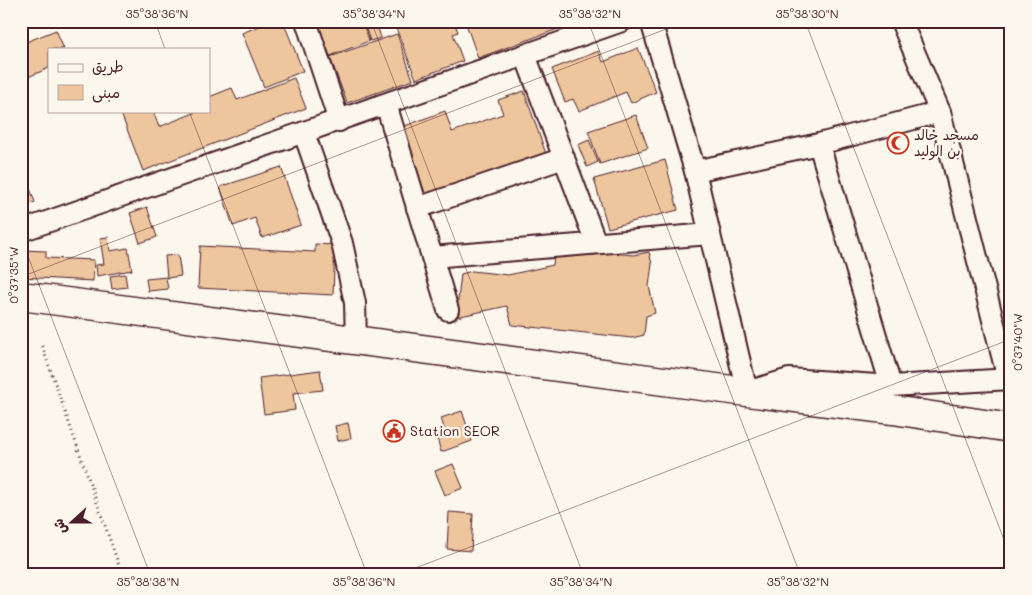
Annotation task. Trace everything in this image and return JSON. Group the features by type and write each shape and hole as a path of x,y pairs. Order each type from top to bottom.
{"main road":[{"path":"21,296 893,410 1011,428"}],"street":[{"path":"306,21 339,121"},
{"path":"21,231 622,21"},
{"path":"651,21 695,170 747,392 789,379 891,386 1009,379 940,112 901,21"},
{"path":"526,55 596,244"},
{"path":"386,104 448,310"},
{"path":"695,170 819,144 940,112"},
{"path":"304,133 342,244 355,302 356,340"},
{"path":"819,144 891,386"},
{"path":"417,208 564,158"},
{"path":"432,257 710,234"}],"path":[{"path":"42,346 122,574"}],"building":[{"path":"272,21 283,21 303,71 264,87 242,33"},
{"path":"317,21 362,21 369,41 330,56"},
{"path":"363,21 376,21 381,38 370,41"},
{"path":"413,21 454,21 458,32 453,34 463,61 416,79 396,28"},
{"path":"465,21 573,21 574,23 478,58"},
{"path":"56,30 64,48 48,48 48,68 21,80 21,44"},
{"path":"397,34 413,80 347,103 330,57"},
{"path":"638,48 656,92 631,103 626,92 579,111 573,99 565,102 552,69 599,51 603,62"},
{"path":"294,78 306,108 143,171 120,112 153,112 159,127 194,112 210,112 210,97 232,88 237,100"},
{"path":"524,91 546,154 426,196 402,127 445,111 452,132 503,114 498,100"},
{"path":"636,115 648,148 600,164 588,131"},
{"path":"589,140 598,162 587,167 578,145"},
{"path":"665,160 678,210 608,228 594,179"},
{"path":"281,167 301,225 262,238 255,218 233,226 220,187"},
{"path":"24,173 35,202 21,208 21,174"},
{"path":"147,207 157,237 140,243 130,213"},
{"path":"108,237 110,251 128,248 132,270 97,276 96,265 104,264 100,238"},
{"path":"315,244 335,245 333,295 198,288 200,246 315,252"},
{"path":"21,250 46,251 46,258 94,260 93,281 21,277"},
{"path":"649,252 652,264 649,286 655,313 646,316 644,335 632,338 512,325 507,306 456,317 461,274 472,271 508,275 553,265 554,256 569,253 633,255"},
{"path":"178,255 181,276 166,278 168,289 148,291 146,279 167,277 165,256"},
{"path":"125,274 127,287 112,289 110,276"},
{"path":"320,370 323,390 293,393 295,410 264,414 259,378"},
{"path":"462,411 472,441 441,452 437,438 446,435 441,418"},
{"path":"348,423 351,438 338,441 335,426"},
{"path":"453,464 463,488 445,495 435,471"},
{"path":"449,512 473,514 471,551 447,549"}],"place":[{"name":"مسجد خالد بن الوليد","path":"898,143"},
{"name":"Station SEOR","path":"394,431"}]}
